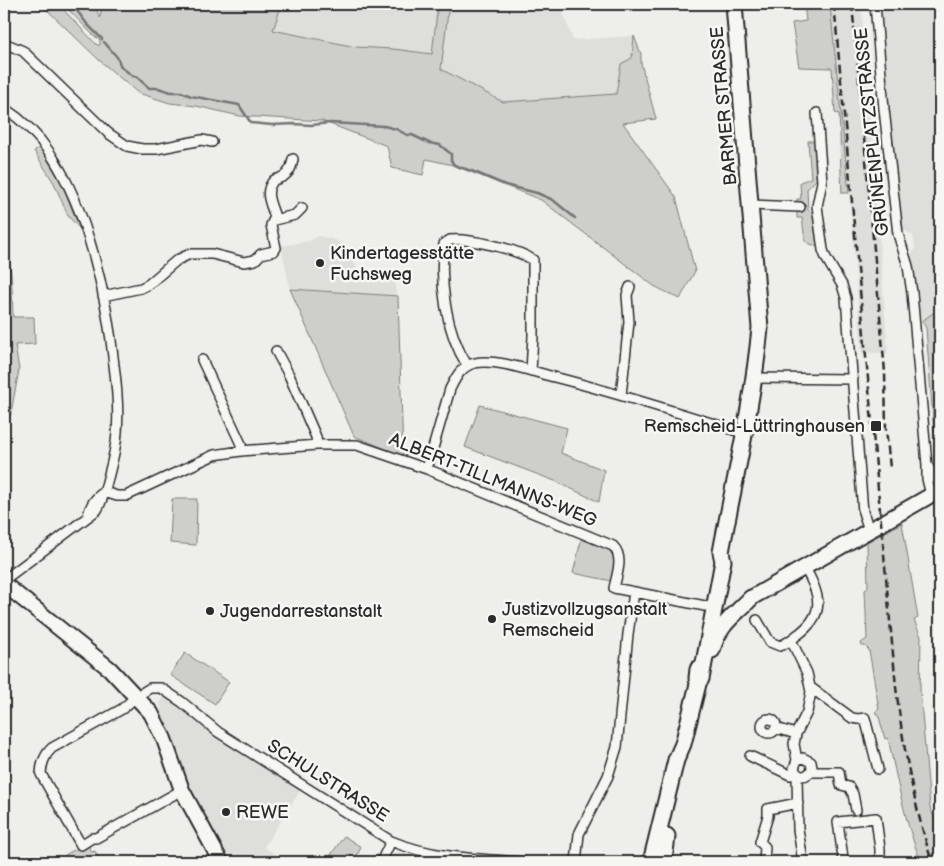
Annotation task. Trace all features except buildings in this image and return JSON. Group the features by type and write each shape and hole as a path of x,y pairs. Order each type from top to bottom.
{"main road":[{"name":"BARMER STRASSE","path":"657,861 658,838 676,760 683,744 700,681 715,560 721,552 753,378 760,328 734,4"},
{"path":"709,607 737,604 751,598"},
{"path":"700,681 706,674 719,633 731,616 751,598"},
{"path":"709,607 723,613 737,610"}],"street":[{"name":"GRÜNENPLATZSTRASSE","path":"875,4 898,234 908,266 912,293 927,479 937,490"},
{"path":"4,43 23,51 108,133 127,146 156,149 202,140 212,142"},
{"path":"4,108 41,141 57,164 85,230 103,296 112,348 118,412 115,450 104,492 97,496 88,515 4,582 110,669 151,713 159,726 182,790 221,862"},
{"path":"817,114 822,182 817,206 823,250 842,285 846,298 863,511 869,530"},
{"path":"103,296 141,288 149,284 177,260 190,254 212,254 244,262 255,260 261,254 274,251 276,248 271,225 275,217 268,197 268,190 274,180 283,178 288,173 292,167 293,159"},
{"name":"BARMER STRASSE","path":"751,205 800,207"},
{"path":"274,220 296,214 302,208"},
{"path":"467,365 460,353 445,298 441,266 444,244 450,240 457,239 526,255 533,260 531,370"},
{"path":"621,395 629,322 627,295 630,287"},
{"path":"276,351 289,375 316,437 317,446"},
{"path":"202,360 240,444 241,451"},
{"path":"426,469 455,378 467,365 477,362 531,370 621,395 743,433"},
{"path":"753,378 853,380"},
{"name":"ALBERT-TILLMANNS-WEG","path":"104,492 117,496 126,496 208,457 241,451 357,445 426,469 613,546 619,558 614,588 634,592"},
{"path":"751,598 937,490"},
{"path":"757,620 770,642 780,646 810,625 817,608 818,598 816,587 805,568"},
{"path":"576,862 579,834 608,776 617,747 634,592 709,607"},
{"path":"791,640 807,673 810,687 810,703 796,734 794,744 797,760"},
{"name":"SCHULSTRASSE","path":"182,790 96,838 80,844 41,774 41,767 50,750 122,709 150,688 156,687 166,690 218,732 391,841 416,850 439,855 522,862"},
{"path":"810,687 852,718 865,718 878,769"},
{"path":"776,728 796,734"},
{"path":"750,756 790,775 804,776 811,772 839,772 841,785 849,787 853,794 856,810"},
{"path":"803,862 798,830 797,774 794,763 803,758 809,760 812,766 811,772"},
{"path":"764,862 765,847 760,842 768,816 768,809 798,802"},
{"path":"841,862 843,858 838,822 876,818 880,862"},
{"path":"381,862 391,841"}],"shaded area":[{"path":"41,4 58,4 97,45 100,45 100,40 63,4 94,4 100,18 101,10 99,4 221,4 226,6 227,4 261,4 277,9 282,4 273,30 356,47 432,54 438,4 449,4 441,69 503,102 616,94 621,64 632,58 634,36 641,54 641,63 656,119 623,123 676,197 695,271 680,299 654,286 541,200 453,165 426,159 423,175 392,168 387,146 322,121 240,116 196,106 170,103 138,93 99,60"},
{"path":"221,4 438,4 432,54 356,47 273,30"},
{"path":"449,4 560,4 573,40 634,36 632,58 621,65 616,94 503,102 441,69"},
{"path":"804,4 830,4 849,193 842,193 839,114 835,113 832,68 799,67 792,23 806,21"},
{"path":"830,4 861,4 888,353 862,353 848,177"},
{"path":"879,4 940,4 940,309 922,322 917,323 911,256 915,248 913,236 899,227"},
{"path":"808,141 815,141 818,178 807,189 808,210 816,217 817,246 805,241 802,218 797,218 797,199 801,199 800,182 811,178"},
{"path":"40,147 62,184 80,229 68,216 54,183 34,151"},
{"name":"Kindertagesstätte Fuchsweg","path":"318,236 336,240 346,248 358,270 367,275 395,277 396,296 290,289 281,246 309,241"},
{"path":"4,244 11,271 13,317 34,317 35,344 15,345 19,370 11,413 4,432 4,385 6,372 4,371"},
{"path":"290,289 398,296 403,456 354,436"},
{"path":"940,308 940,429 934,433 926,328 922,321"},
{"path":"480,405 567,428 561,453 604,470 599,502 555,481 465,447"},
{"path":"172,499 197,499 196,545 170,543"},
{"path":"902,523 918,618 914,620 921,637 920,690 930,807 940,834 940,862 921,862 915,847 902,801 888,738 885,739 879,717 875,712 879,709 869,650 862,646 861,643 867,639 865,590 868,588 867,542"},
{"path":"582,537 601,544 611,551 614,561 612,581 573,573"},
{"path":"185,653 229,682 215,704 170,675"},
{"path":"169,697 302,788 264,847 288,862 228,862 190,793 163,718 160,703 162,699"},
{"path":"344,836 361,847 354,862 326,862"},
{"path":"87,843 92,852 95,851 101,862 94,862 92,858 85,862 69,862 65,855"},
{"path":"399,852 447,862 387,862 392,855"}],"waterway":[{"path":"72,4 87,24 102,39"},
{"path":"104,42 117,57 121,67 137,77 149,88 181,92 191,96 239,105 251,123 272,125 330,123 384,126 396,129 407,135 440,145 451,154 451,160 454,165 505,185 537,193 553,200 575,218"}],"railway":[{"path":"834,4 896,687 910,776 932,862"},
{"path":"852,4 885,372 886,429 890,468"}],"place":[{"name":"Kindertagesstätte Fuchsweg","path":"320,263"},
{"name":"Remscheid-Lüttringhausen","path":"876,426"},
{"name":"Jugendarrestanstalt","path":"210,611"},
{"name":"Justizvollzugsanstalt Remscheid","path":"492,619"},
{"name":"REWE","path":"226,812"}]}
